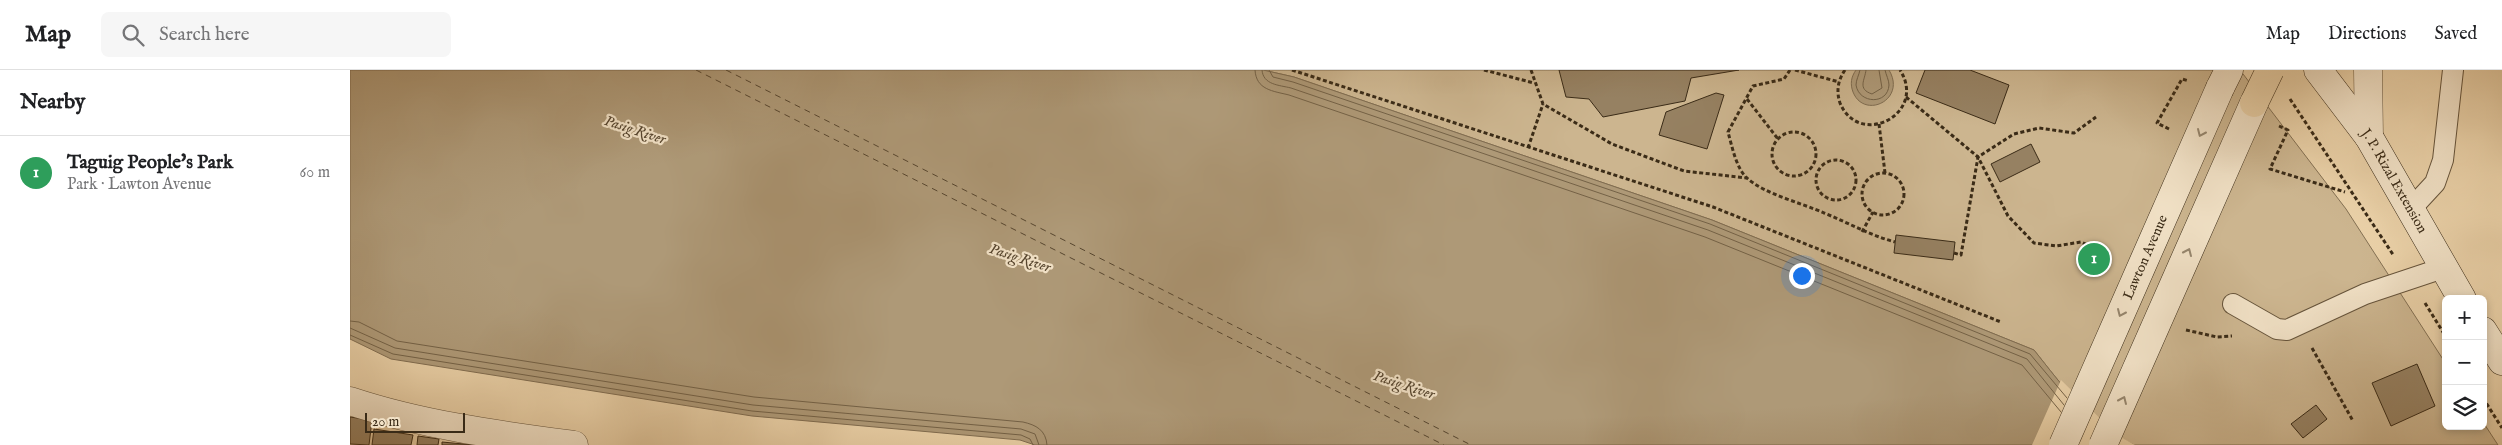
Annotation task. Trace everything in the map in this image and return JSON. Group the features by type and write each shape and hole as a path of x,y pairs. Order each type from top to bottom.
{"main road":[{"name":"Lawton Avenue","path":"2063,445 2229,70"},
{"path":"2254,103 2263,70"},
{"path":"2103,445 2270,70"},
{"name":"J. P. Rizal Extension","path":"2318,70 2369,137 2460,295"},
{"path":"2368,70 2369,137"},
{"path":"2487,337 2502,361"},
{"path":"350,401 447,426 574,445"}],"lane":[{"path":"2410,210 2435,183 2443,160 2453,70"},
{"path":"2233,304 2277,329 2287,330 2365,294 2443,268"}],"path":[{"path":"1292,70 1713,207 2001,322"},
{"path":"1484,70 1535,83"},
{"path":"1531,70 1543,104 1612,144 1684,171 1747,178 1783,198 1824,212 1862,232 1895,242"},
{"path":"1747,178 1736,158 1728,132 1753,86 1784,79 1790,70"},
{"path":"1795,70 1839,82"},
{"path":"1845,70 1839,82 1838,98 1843,109 1851,118 1861,123 1879,124 1894,116 1902,108 1906,97 1906,86 1900,70"},
{"path":"2170,130 2157,123 2182,79 2196,85"},
{"path":"2286,93 2307,121 2442,331"},
{"path":"1906,97 1978,157"},
{"path":"1746,99 1778,139"},
{"path":"1528,148 1543,104"},
{"path":"1954,253 1961,255 1978,157 2014,134 2039,128 2074,133 2096,117"},
{"path":"1879,124 1885,173"},
{"path":"2274,124 2288,130 2270,170 2345,192"},
{"path":"1794,132 1808,137 1816,150 1812,166 1802,174 1795,175 1782,172 1773,161 1772,154 1778,139 1787,133 1794,132"},
{"path":"1829,161 1843,161 1854,169 1857,183 1851,195 1832,200 1827,198 1818,188 1816,182 1819,170 1829,161"},
{"path":"1812,166 1819,170"},
{"path":"1885,173 1894,176 1903,186 1903,200 1899,207 1887,214 1873,212 1864,202 1863,190 1865,183 1875,175 1885,173"},
{"path":"1857,183 1865,183"},
{"path":"1862,232 1873,212"},
{"path":"2487,404 2502,428"}],"shaded area":[{"path":"1263,70 2240,70 2346,209 2442,358 2442,430 2487,430 2487,428 2498,445 2134,445 2119,437 2091,416 2067,391 2034,350 1712,220 1294,77"}],"water":[{"name":"Pasig River","path":"350,70 1263,70 1294,77 1712,220 2034,350 2067,391 2091,416 2119,437 2134,445 1035,445 1020,440 752,416 391,359 350,339"},
{"path":"1856,70 1889,70 1893,81 1893,90 1888,98 1882,103 1874,105 1866,105 1858,100 1853,92 1851,83"}],"pier":[{"path":"2061,380 2117,435 2135,445 2032,445"}],"building":[{"path":"1559,70 1739,70 1691,78 1685,101 1603,117 1589,99 1566,97"},
{"path":"1925,70 1970,70 2009,85 1995,124 1916,93"},
{"path":"1716,93 1724,95 1707,149 1659,135 1666,112"},
{"path":"2031,144 2040,162 2000,182 1991,164"},
{"path":"1896,235 1955,242 1953,260 1894,253"},
{"path":"2417,364 2435,406 2391,426 2372,383"},
{"path":"2316,405 2327,419 2303,438 2291,424"},
{"path":"350,417 372,420 369,445 350,444"},
{"path":"374,429 413,435 411,445 372,445"},
{"path":"418,436 439,439 438,445 417,445"},
{"path":"442,442 474,445 442,445"}],"ferry route":[{"path":"696,70 1444,445"},
{"path":"726,70 1471,445"}],"place":[{"name":"Taguig People's Park","path":"2094,259"}]}
